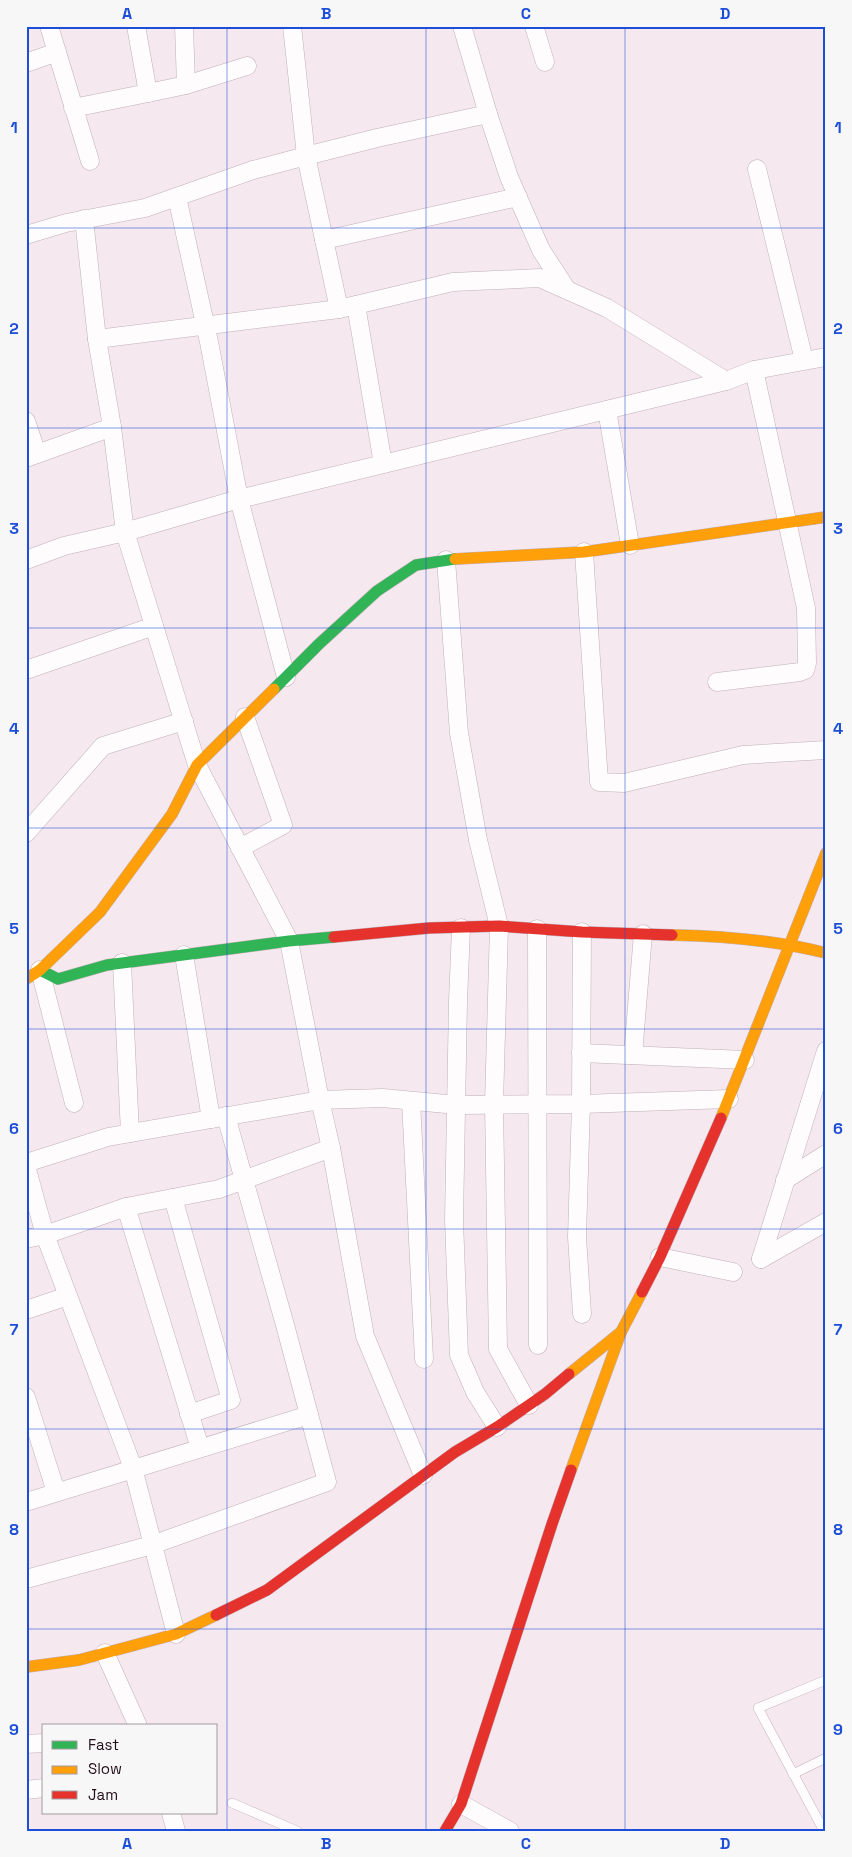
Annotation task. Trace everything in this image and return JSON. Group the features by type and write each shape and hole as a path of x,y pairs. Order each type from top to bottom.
{"street":[{"path":"49,26 90,161"},
{"path":"136,26 148,93"},
{"path":"184,26 186,85"},
{"path":"292,26 306,156 339,309"},
{"path":"462,26 509,177 541,250 567,290"},
{"path":"534,26 545,62"},
{"path":"26,63 56,52"},
{"path":"74,108 186,85 247,66"},
{"path":"26,235 66,223 145,208 253,170 306,156 377,138 488,114"},
{"path":"758,169 804,360"},
{"path":"176,197 205,325 239,499 286,677"},
{"path":"324,240 518,198"},
{"path":"84,220 98,339 112,427 125,532 197,765 289,941 331,1148 365,1336 423,1475"},
{"path":"98,339 339,309 452,282 540,278 607,308 726,381"},
{"path":"356,305 383,464"},
{"path":"26,560 64,546 125,532 239,499 726,381 754,370 826,357"},
{"path":"717,682 800,672 805,670 807,663 806,608 754,370"},
{"path":"607,410 630,545"},
{"path":"26,421 32,456 112,427"},
{"path":"33,974 100,912 172,814 197,765 319,644 377,591 416,565 446,560 584,552 826,517"},
{"path":"584,552 599,782 624,783 743,754 826,750"},
{"path":"446,560 459,733 478,840 499,926 494,1104 498,1349 529,1405"},
{"path":"26,670 154,626"},
{"path":"240,848 284,826 245,717"},
{"path":"26,833 103,746 184,721"},
{"path":"444,1831 461,1804 552,1524 621,1332 660,1257 729,1099 826,853"},
{"path":"33,974 58,979 107,965 289,941 429,928 499,926 582,932 713,936 790,944 826,953"},
{"path":"461,928 454,1220 459,1355 476,1392 497,1426"},
{"path":"537,929 538,1345"},
{"path":"582,932 581,1104 577,1237 582,1314"},
{"path":"633,1055 643,934"},
{"path":"26,1579 152,1545 327,1482 244,1181 218,1117 184,955"},
{"path":"122,963 130,1133"},
{"path":"33,974 74,1103"},
{"path":"826,1051 761,1259 826,1222"},
{"path":"581,1053 745,1060"},
{"path":"176,1634 133,1468 45,1235 26,1164 108,1137 320,1100 383,1098 457,1105 581,1104 729,1099"},
{"path":"411,1101 424,1359"},
{"path":"26,1239 45,1235 126,1207 219,1189 331,1148"},
{"path":"786,1180 826,1154"},
{"path":"173,1198 231,1400 189,1414"},
{"path":"126,1207 200,1448"},
{"path":"660,1257 733,1272"},
{"path":"26,1310 68,1296"},
{"path":"26,1667 79,1660 176,1634 267,1590 455,1452 545,1394 621,1332"},
{"path":"26,1397 56,1492"},
{"path":"26,1502 309,1415"},
{"path":"106,1652 137,1724"},
{"path":"26,1744 42,1743"},
{"path":"26,1790 42,1788"},
{"path":"461,1804 510,1831"},
{"path":"171,1814 176,1831"}],"lane":[{"path":"824,1831 758,1708 826,1680"},
{"path":"793,1774 826,1758"},
{"path":"232,1803 297,1831"}],"traffic: fast":[{"path":"274,689 319,644 377,591 416,565 455,559"},
{"path":"40,970 58,979 107,965 289,941 334,937"}],"traffic: slow":[{"path":"455,559 584,552 826,517"},
{"path":"26,979 40,970 100,912 172,814 197,765 274,689"},
{"path":"721,1118 826,853"},
{"path":"672,935 749,939 826,953"},
{"path":"571,1470 621,1332 642,1292"},
{"path":"569,1374 621,1332"},
{"path":"26,1667 79,1660 176,1634 216,1615"}],"traffic: jam":[{"path":"334,937 429,928 499,926 582,932 672,935"},
{"path":"642,1292 660,1257 721,1118"},
{"path":"216,1615 267,1590 455,1452 497,1427 545,1394 569,1374"},
{"path":"445,1831 461,1804 571,1470"}]}
